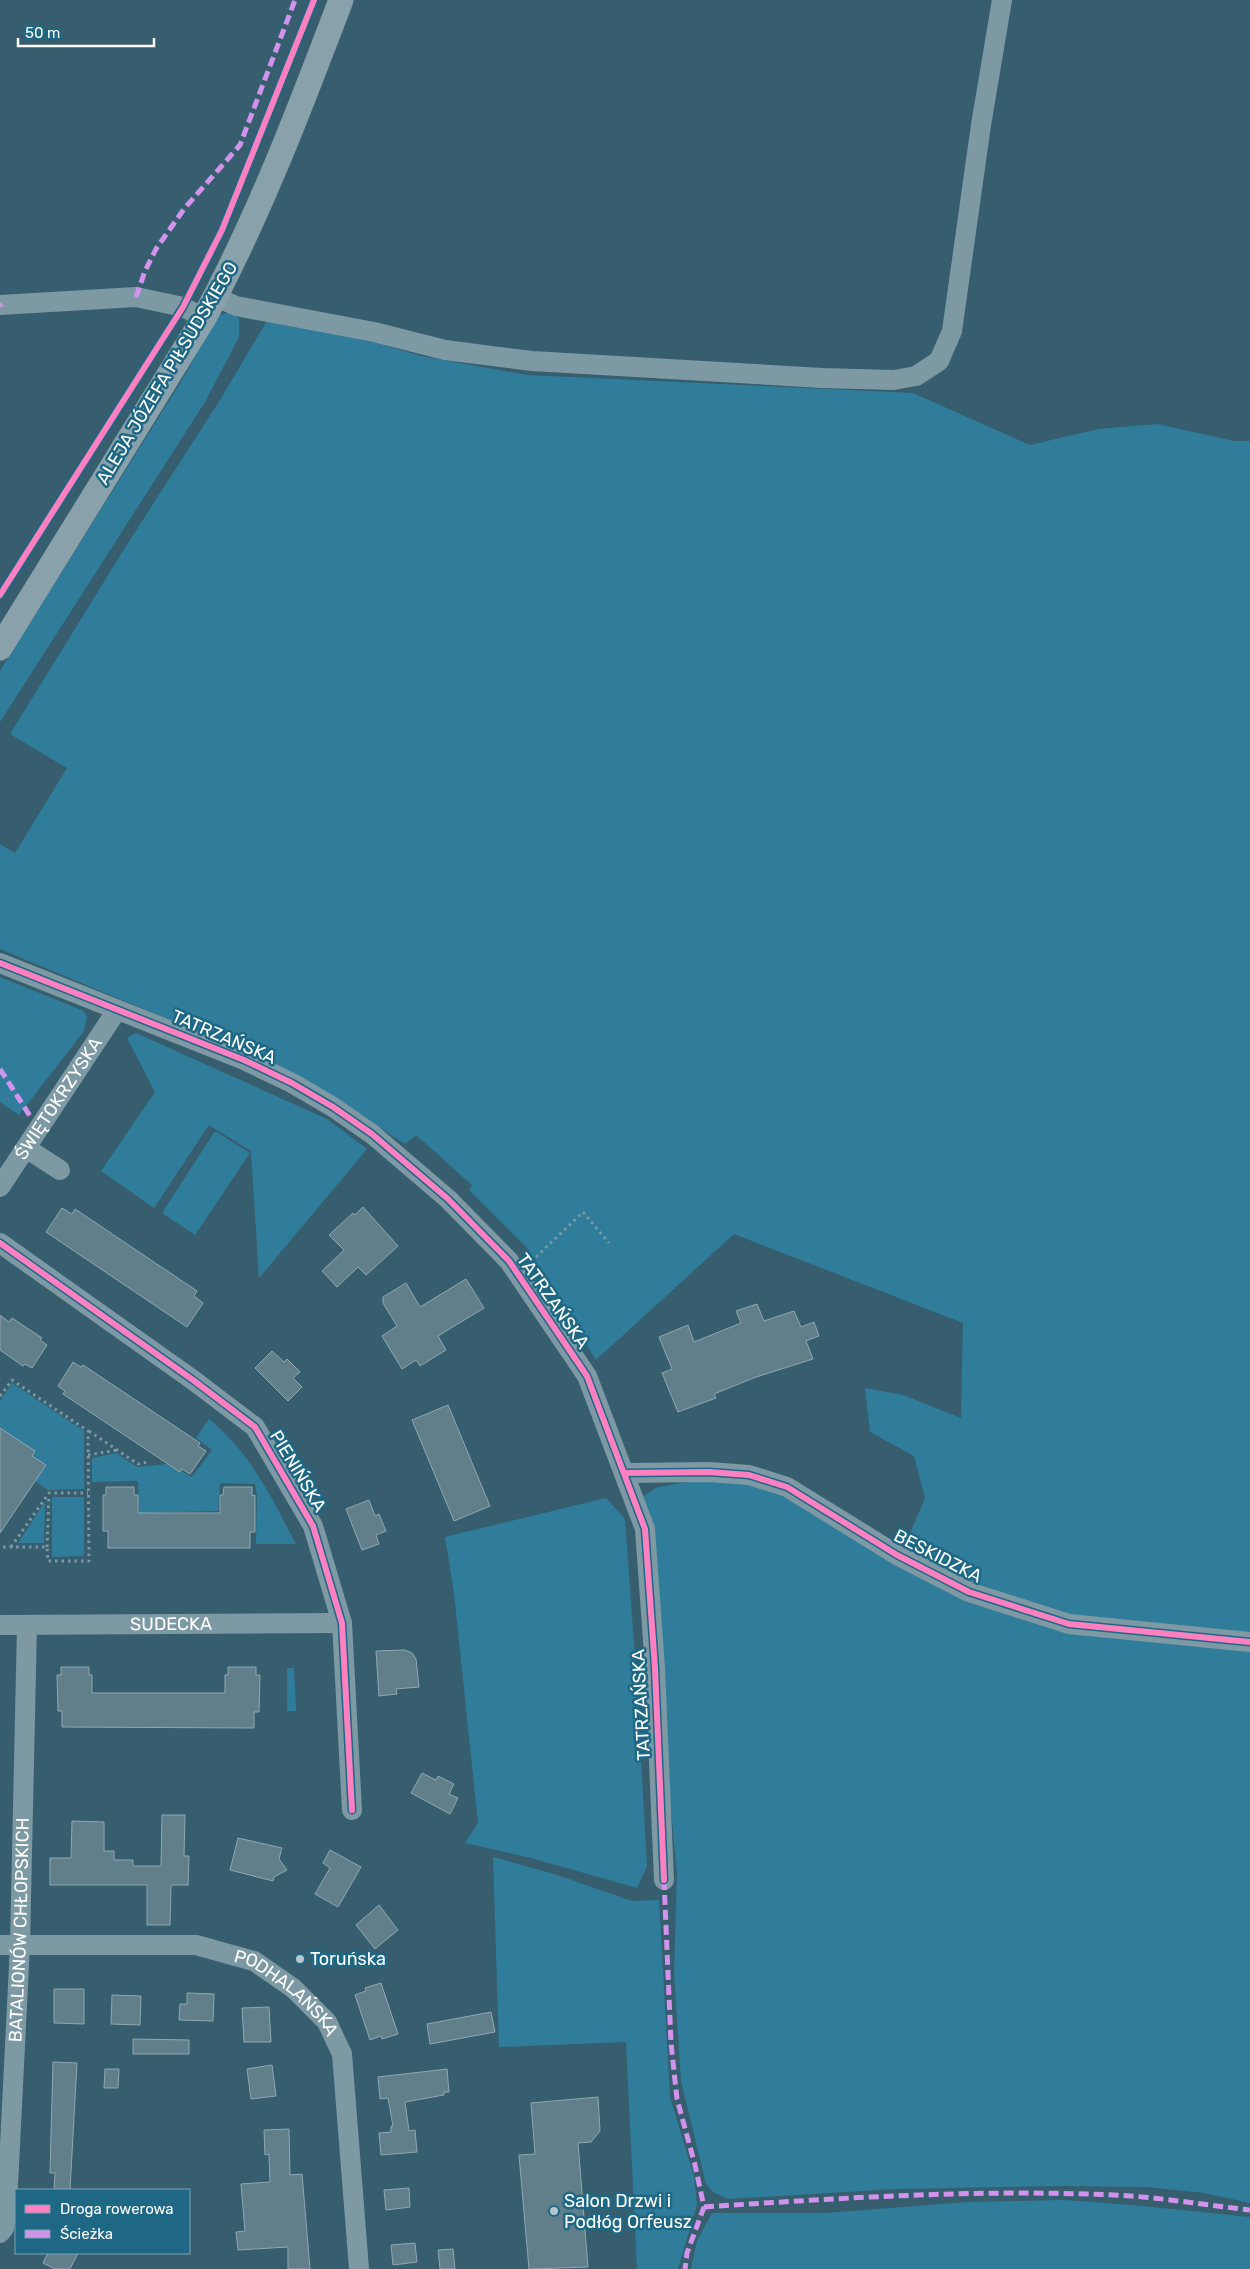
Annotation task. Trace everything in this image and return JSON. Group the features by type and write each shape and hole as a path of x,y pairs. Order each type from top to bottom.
{"main road":[{"name":"ALEJA JÓZEFA PIŁSUDSKIEGO","path":"0,648 210,308 250,227 341,0"}],"street":[{"path":"0,305 136,298 183,307 210,308 236,306 374,332 445,350 532,362 822,378 894,380 916,376 939,361 952,331 981,125 1002,0"},
{"name":"TATRZAŃSKA","path":"0,963 244,1060 292,1083 333,1107 372,1134 448,1199 508,1261 587,1376 644,1529 655,1668 664,1880"},
{"name":"ŚWIĘTOKRZYSKA","path":"0,1187 117,1010"},
{"path":"26,1148 60,1170"},
{"name":"PIENIŃSKA","path":"0,1243 193,1380 255,1427 313,1526 342,1623 352,1810"},
{"name":"BESKIDZKA","path":"624,1473 709,1472 749,1475 788,1487 897,1555 969,1592 1069,1624 1250,1642"},
{"name":"SUDECKA","path":"0,1625 342,1623"},
{"name":"BATALIONÓW CHŁOPSKICH","path":"0,2234 4,2228 7,2205 20,1945 28,1625"},
{"name":"PODHALAŃSKA","path":"0,1945 196,1945 254,1961 293,1988 327,2022 342,2054 359,2269"}],"path":[{"path":"508,1261 517,1256 535,1258 583,1212 609,1243"},
{"path":"0,1396 12,1380 138,1464 148,1462"},
{"path":"49,1493 48,1560 89,1561 88,1431"},
{"path":"88,1455 117,1450"},
{"path":"49,1493 88,1493"},
{"path":"11,1547 49,1493"},
{"path":"0,1547 47,1546"}],"shaded area":[{"path":"233,312 239,319 239,337 205,402 0,722 0,671 182,380 219,315"},
{"path":"267,321 373,342 421,356 527,375 913,393 1030,445 1099,429 1157,424 1234,441 1250,441 1250,1635 1074,1618 944,1572 905,1545 925,1498 914,1456 870,1432 865,1388 903,1395 961,1418 963,1323 734,1234 596,1360 528,1249 469,1190 472,1185 416,1135 405,1144 351,1109 182,1025 0,949 0,844 15,853 67,768 10,734 128,543 220,400"},
{"path":"0,977 84,1011 87,1018 84,1031 19,1115 0,1102"},
{"path":"136,1033 327,1119 367,1149 259,1278 251,1151 209,1125 154,1208 101,1171 155,1092 127,1038"},
{"path":"215,1131 250,1153 195,1235 162,1213"},
{"path":"12,1383 84,1431 84,1489 48,1490 35,1481 46,1465 32,1456 35,1451 0,1428 0,1401"},
{"path":"209,1419 237,1446 248,1461 269,1493 296,1544 256,1544 257,1497 255,1484 220,1483 218,1511 139,1513 138,1481 92,1482 92,1458 116,1453 137,1467 168,1464 192,1477 212,1450 196,1438"},
{"path":"700,1480 725,1480 774,1488 952,1593 1250,1648 1250,2203 1204,2193 1146,2187 1065,2186 896,2189 728,2199 714,2193 706,2184 681,2081 674,1974 677,1875 642,1497 658,1487"},
{"path":"52,1497 84,1497 84,1556 52,1557"},
{"path":"606,1498 625,1519 647,1866 637,1888 531,1858 465,1843 478,1823 454,1593 445,1537"},
{"path":"45,1502 44,1543 18,1543"},
{"path":"287,1668 294,1668 296,1711 287,1711"},
{"path":"493,1857 554,1874 632,1901 659,1900 670,2097 694,2176 697,2205 678,2269 637,2269 626,2042 499,2047"},
{"path":"1065,2200 1250,2217 1250,2269 691,2269 697,2241 712,2213 826,2213 968,2202"}],"building":[{"path":"363,1207 398,1246 366,1275 358,1267 337,1287 322,1271 344,1250 329,1235 353,1213 355,1215"},
{"path":"62,1208 72,1214 75,1209 197,1291 194,1296 203,1303 187,1327 46,1232"},
{"path":"466,1279 484,1308 438,1336 446,1350 420,1366 416,1360 402,1369 382,1336 397,1326 383,1303 383,1297 406,1283 420,1307"},
{"path":"757,1304 764,1321 794,1311 801,1327 814,1322 819,1336 806,1341 813,1359 756,1377 714,1394 716,1398 678,1412 662,1373 672,1369 659,1337 688,1325 694,1342 741,1323 736,1311"},
{"path":"0,1315 9,1322 12,1318 42,1338 40,1340 47,1345 32,1368 25,1364 23,1366 0,1350"},
{"path":"272,1351 284,1362 287,1359 300,1372 293,1378 302,1387 288,1401 255,1368"},
{"path":"73,1362 81,1367 83,1365 200,1443 198,1446 206,1451 190,1474 182,1469 180,1472 63,1394 65,1391 58,1386"},
{"path":"448,1405 490,1506 454,1521 412,1420"},
{"path":"0,1428 35,1451 32,1456 46,1465 0,1533"},
{"path":"106,1487 134,1487 134,1495 138,1495 138,1513 220,1513 220,1495 223,1495 224,1487 252,1487 252,1496 255,1495 255,1532 250,1532 250,1548 108,1548 108,1531 103,1531 103,1495 106,1495"},
{"path":"369,1500 375,1516 379,1514 386,1531 376,1535 379,1544 362,1550 346,1509"},
{"path":"405,1650 412,1653 416,1659 419,1687 396,1689 397,1694 379,1696 376,1651"},
{"path":"61,1667 89,1667 89,1675 92,1675 92,1693 225,1693 225,1675 228,1675 228,1667 256,1667 256,1675 260,1675 259,1712 254,1712 254,1728 62,1727 62,1711 58,1711 57,1675 61,1675"},
{"path":"422,1773 436,1780 438,1776 454,1784 449,1794 458,1798 450,1814 411,1793"},
{"path":"162,1815 185,1815 184,1856 189,1856 188,1885 171,1885 170,1925 147,1925 147,1885 50,1885 50,1858 71,1858 72,1821 104,1822 104,1851 114,1851 114,1860 133,1860 133,1866 161,1866"},
{"path":"238,1838 282,1848 279,1859 287,1870 274,1877 273,1881 230,1870"},
{"path":"330,1850 361,1867 338,1907 315,1894 330,1868 323,1863"},
{"path":"379,1905 398,1930 375,1949 356,1925"},
{"path":"381,1983 398,2034 382,2039 381,2036 370,2040 355,1995 366,1991 365,1988"},
{"path":"54,1989 84,1989 84,2024 54,2023"},
{"path":"187,1993 214,1994 213,2021 179,2020 180,2004 187,2004"},
{"path":"112,1995 141,1996 140,2025 111,2024"},
{"path":"269,2007 271,2042 244,2042 242,2008"},
{"path":"491,2012 495,2032 430,2044 427,2024"},
{"path":"133,2039 189,2040 189,2054 133,2054"},
{"path":"53,2062 77,2063 70,2189 54,2189 55,2173 50,2173"},
{"path":"272,2065 276,2096 251,2099 247,2069"},
{"path":"105,2069 119,2069 118,2088 104,2088"},
{"path":"447,2069 449,2092 444,2092 444,2095 405,2102 409,2131 415,2130 417,2152 381,2155 379,2133 391,2132 391,2126 393,2126 388,2098 380,2099 378,2077"},
{"name":"Salon Drzwi i Podłóg Orfeusz","path":"598,2097 600,2131 591,2142 578,2143 588,2267 529,2269 519,2155 535,2154 531,2103"},
{"path":"289,2129 290,2175 302,2174 310,2269 288,2269 288,2247 238,2250 236,2232 245,2231 241,2184 270,2182 269,2154 265,2155 264,2130"},
{"path":"409,2188 410,2207 386,2210 384,2190"},
{"path":"415,2243 417,2262 393,2265 391,2245"},
{"path":"453,2249 455,2269 440,2269 438,2250"},
{"path":"48,2254 78,2254 70,2269 55,2269 43,2263"}],"marked path":[{"path":"136,297 145,271 156,249 184,209 240,145 295,0"},
{"path":"0,1069 30,1116"},
{"path":"664,1880 671,2043 677,2099 704,2207 687,2253 685,2269"},
{"path":"704,2207 960,2194 1063,2193 1165,2199 1250,2210"}],"cycle path":[{"path":"0,595 183,307 222,230 314,0"},
{"path":"0,963 244,1060 292,1083 333,1107 372,1134 448,1199 509,1261 587,1376 645,1529 655,1668 664,1880"},
{"path":"0,1243 193,1380 255,1427 313,1526 342,1623 352,1810"},
{"path":"624,1473 709,1472 749,1475 787,1487 897,1555 969,1592 1069,1624 1250,1642"}],"place":[{"name":"Toruńska","path":"300,1959"},
{"name":"Salon Drzwi i Podłóg Orfeusz","path":"554,2211"}]}
